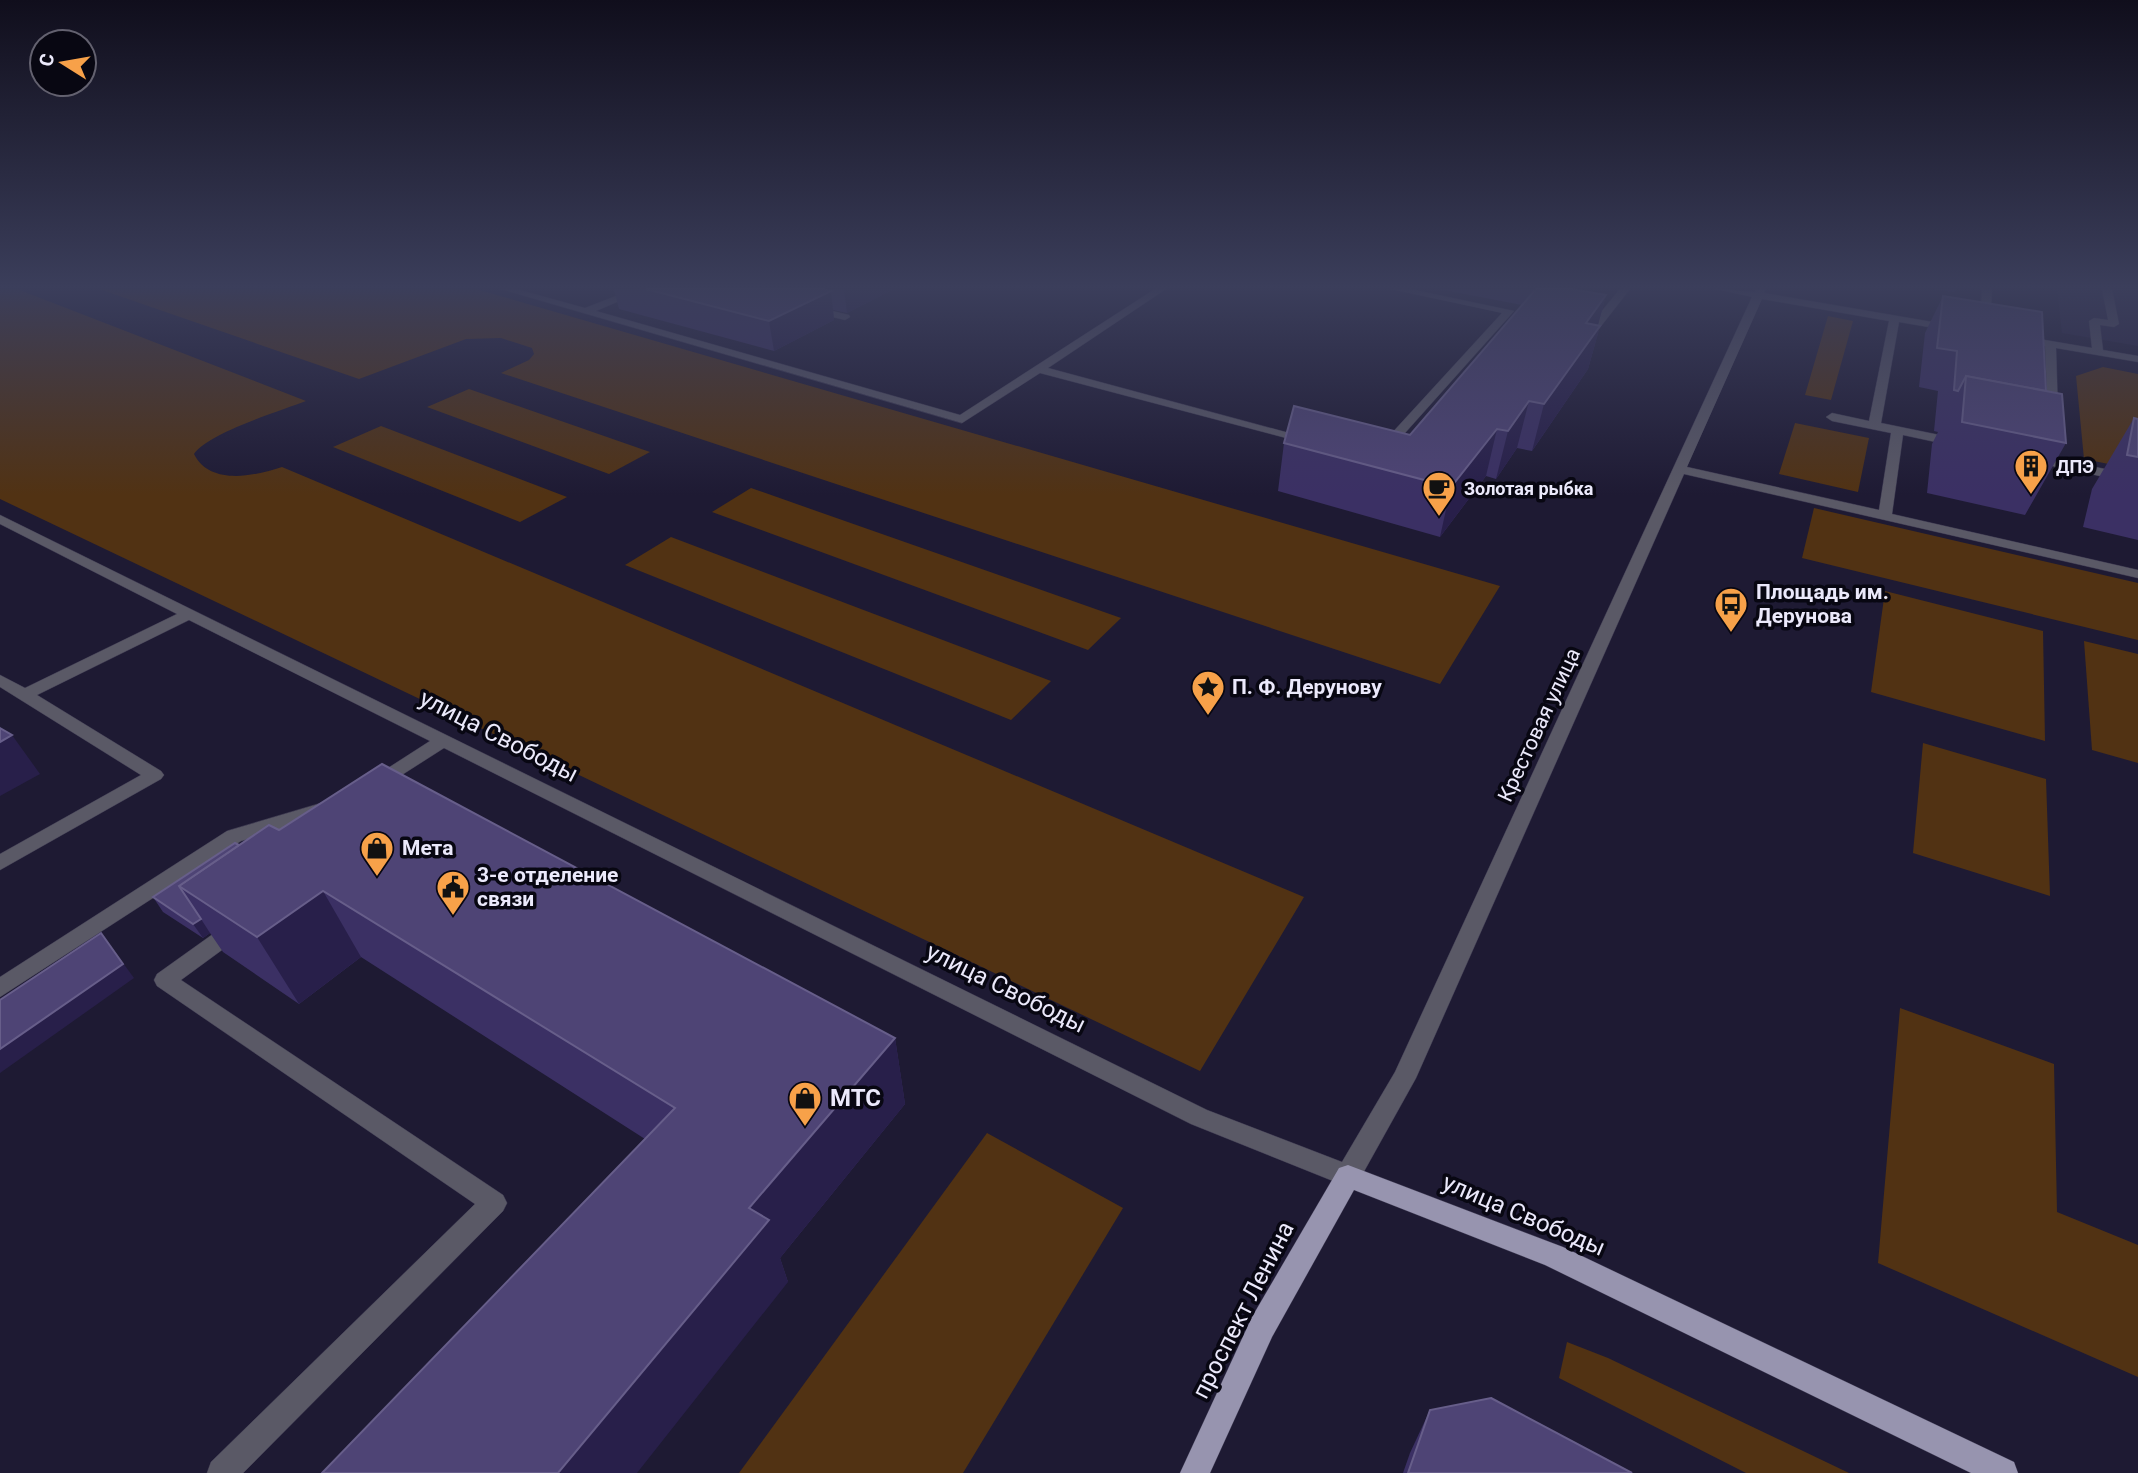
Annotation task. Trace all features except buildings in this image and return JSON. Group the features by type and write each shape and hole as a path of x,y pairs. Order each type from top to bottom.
{"main road":[{"name":"проспект Ленина","path":"1195,1473 1262,1327 1348,1175"},
{"name":"улица Свободы","path":"1348,1175 1554,1256 2003,1473"}],"street":[{"path":"746,358 962,419 1055,358"},
{"path":"1377,457 1472,358"},
{"name":"Крестовая улица","path":"1348,1175 1404,1078 1730,358"},
{"path":"1874,426 1887,358"},
{"path":"2050,358 2052,423"},
{"path":"1038,369 1323,443"},
{"path":"1832,417 1975,446"},
{"path":"1885,516 1898,430"},
{"path":"2014,454 2053,456 2138,480"},
{"path":"1680,469 2138,574"},
{"name":"улица Свободы","path":"0,519 442,742 1199,1117 1348,1175"},
{"path":"24,695 188,614"},
{"path":"0,680 155,775 0,863"},
{"path":"360,794 442,742"},
{"path":"0,988 234,836 349,800 339,826"},
{"path":"222,1473 494,1203 165,980 250,919"}],"shaded area":[{"path":"0,358 194,358 306,401 246,423 202,446 194,454 201,464 211,471 234,476 282,467 1304,897 1200,1071 0,499"},
{"path":"298,358 416,358 359,379"},
{"path":"531,358 713,358 1500,586 1440,684 501,373"},
{"path":"1816,358 1843,358 1831,400 1805,395"},
{"path":"2103,367 2138,374 2138,470 2084,459 2076,376"},
{"path":"469,389 650,452 609,474 427,407"},
{"path":"1795,423 1869,438 1858,492 1779,474"},
{"path":"381,426 567,497 520,522 333,447"},
{"path":"751,488 1121,618 1088,650 712,512"},
{"path":"1814,508 2138,583 2138,640 1802,558"},
{"path":"671,537 1051,681 1011,720 625,565"},
{"path":"1885,591 2043,631 2045,741 1871,692"},
{"path":"2084,641 2138,654 2138,763 2092,750"},
{"path":"1923,743 2046,779 2050,896 1913,853"},
{"path":"1900,1008 2054,1064 2057,1212 2138,1245 2138,1377 1878,1263"},
{"path":"987,1133 1123,1208 963,1473 739,1473"},
{"path":"1567,1342 1608,1358 1849,1473 1746,1473 1559,1378"}],"place":[{"name":"ДПЭ","path":"2031,496"},
{"name":"Золотая рыбка","path":"1439,518"},
{"name":"Площадь им. Дерунова","path":"1731,634"},
{"name":"П. Ф. Дерунову","path":"1208,717"},
{"name":"Мета","path":"377,878"},
{"name":"3-е отделение связи","path":"453,917"},
{"name":"МТС","path":"805,1128"}]}
